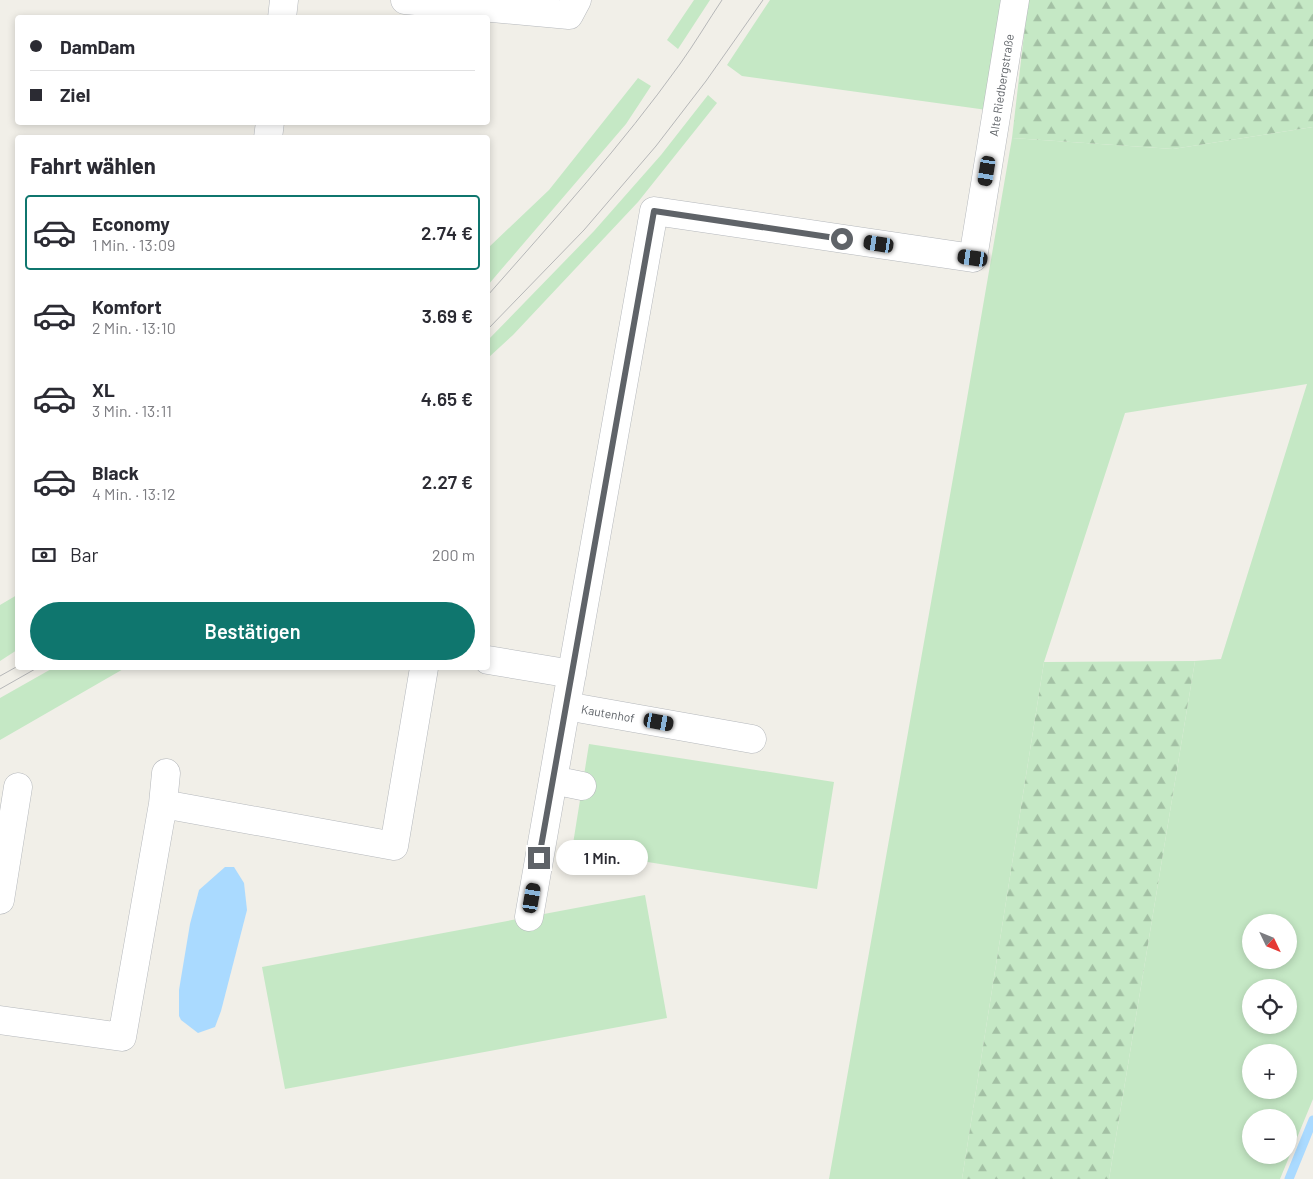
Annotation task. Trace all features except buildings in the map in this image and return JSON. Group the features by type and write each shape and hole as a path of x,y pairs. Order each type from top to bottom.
{"street":[{"path":"282,15 284,0"},
{"path":"404,0 569,15 577,0"},
{"name":"Alte Riedbergstraße","path":"973,258 1015,0"},
{"name":"Kautenhof","path":"752,739 566,706 654,211 973,258"},
{"path":"490,660 572,674"},
{"path":"163,804 394,846 424,670"},
{"path":"529,917 566,706"},
{"path":"0,1020 122,1037 163,804 166,773"},
{"path":"553,780 582,786"},
{"path":"0,900 18,787"}],"green space":[{"path":"694,0 710,0 678,49 667,40"},
{"path":"770,0 1003,0 987,110 742,76 727,65"},
{"path":"1028,0 1313,0 1313,127 1173,149 1012,138"},
{"path":"638,78 651,86 626,124 490,283 490,246 549,190"},
{"path":"708,95 717,103 638,202 513,335 490,356 490,338 594,231 661,155"},
{"path":"1313,127 1313,1099 1297,1138 1297,1109 1242,1109 1242,1164 1286,1164 1280,1179 1109,1179 1195,661 1221,659 1307,384 1125,413 1044,662 962,1179 829,1179 1012,138 1173,149"},
{"path":"15,596 15,651 0,661 0,605"},
{"path":"1195,661 1109,1179 962,1179 1044,662"},
{"path":"49,670 122,670 0,740 0,698"},
{"path":"589,744 834,782 817,889 572,850"},
{"path":"645,895 667,1018 285,1089 262,967"}],"water":[{"path":"225,867 234,867 244,883 247,910 221,1011 215,1027 198,1033 181,1020 179,1016 179,990 190,924 199,890"}],"waterway":[{"path":"1289,1179 1313,1120"}],"tram line":[{"path":"490,293 635,124 680,64 722,0"},
{"path":"490,327 584,230 656,146 706,81 763,0"},
{"path":"0,676 15,668"},
{"path":"0,689 33,670"}],"route":[{"path":"539,858 654,211 842,239"}]}
